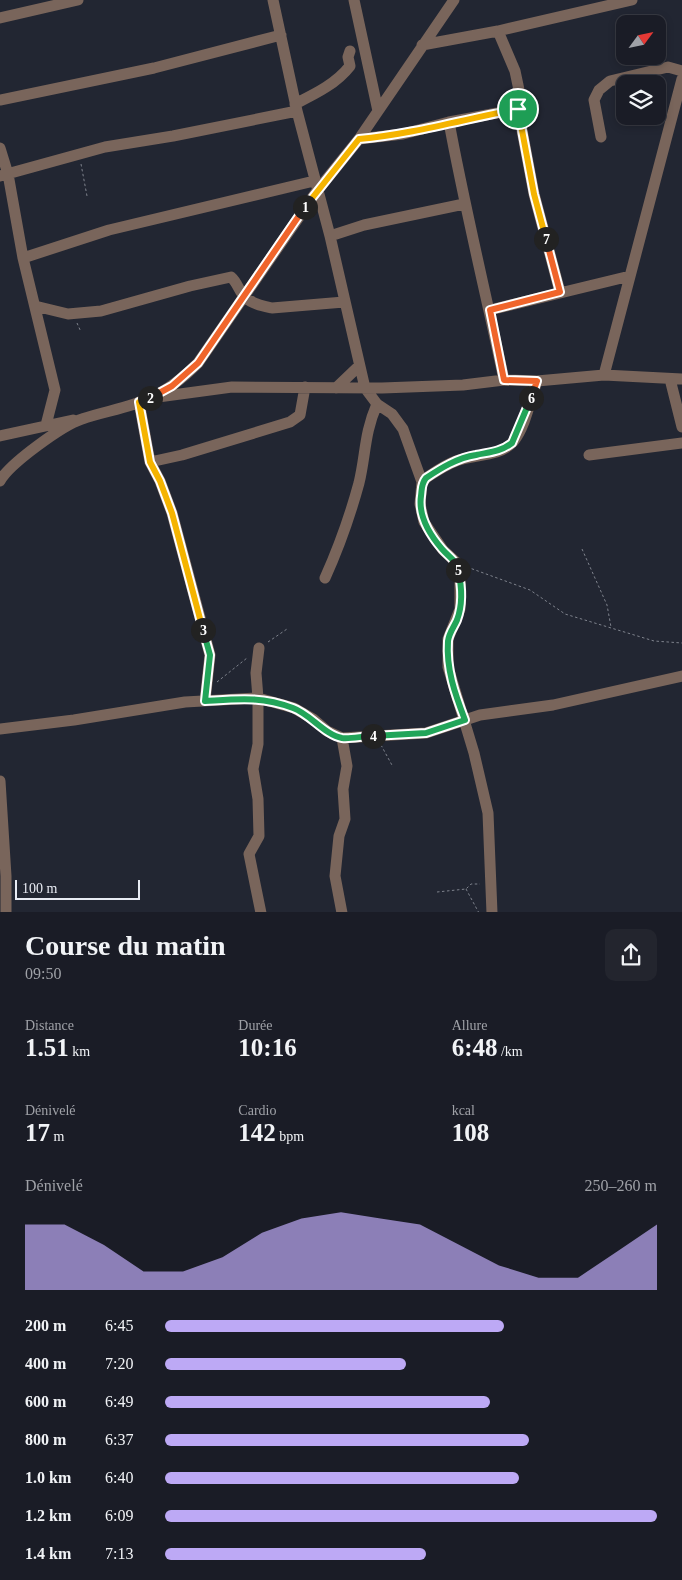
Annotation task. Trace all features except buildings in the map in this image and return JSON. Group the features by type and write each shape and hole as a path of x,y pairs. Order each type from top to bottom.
{"street":[{"path":"0,18 78,0"},
{"path":"273,0 296,107 330,236 365,388 377,404 392,414 403,429 422,482 420,504 424,522 439,545 457,563 462,593 456,621 448,639 448,667 454,692 465,720 488,813 492,912"},
{"path":"354,0 378,110"},
{"path":"0,436 80,419 139,402 172,386 198,363 316,186 359,139 454,0"},
{"path":"422,45 498,31 632,0"},
{"path":"498,31 515,71 519,90 518,109 534,194 560,292"},
{"path":"0,100 154,68 281,35"},
{"path":"4,175 105,148 173,136 296,107 344,74 350,66 348,56 350,51"},
{"path":"601,137 594,100 599,90 610,81 668,67 682,71"},
{"path":"604,375 682,78"},
{"path":"359,139 403,134 449,122 518,109"},
{"path":"449,122 464,204 490,310 504,380"},
{"path":"0,148 4,175 55,390 46,425"},
{"path":"23,258 110,230 316,186"},
{"path":"330,236 364,225 464,204"},
{"path":"490,310 630,276"},
{"path":"35,306 68,314 101,311 190,286 231,277 237,283 243,297 260,306 272,308 344,302"},
{"path":"336,388 359,366"},
{"path":"152,397 232,387 365,388 463,385 504,380 537,381 604,375 676,379 682,427"},
{"path":"422,482 455,461 476,454 492,453 512,443 525,417 537,381"},
{"path":"150,462 182,456 290,422 300,415 305,387"},
{"path":"139,402 150,462 160,481 172,513 210,655 206,695"},
{"path":"326,578 344,537 359,482 366,432 377,404"},
{"path":"0,481 18,460 80,419"},
{"path":"589,455 682,443"},
{"path":"259,648 256,673 258,744 253,769 258,799 259,836 250,854 261,912"},
{"path":"0,729 74,720 185,702 206,695 258,698 294,708 313,719 326,731 342,738 426,733 487,713 553,705 682,676"},
{"path":"342,738 347,766 342,789 345,819 339,836 335,876 342,912"},
{"path":"0,780 6,912"}],"path":[{"path":"77,156 84,170 87,196"},
{"path":"582,549 607,606 611,628"},
{"path":"457,563 530,590 565,614 654,641 682,644"},
{"path":"206,695 259,648 287,629"},
{"path":"376,735 393,767"},
{"path":"437,892 466,889 471,884 490,883"},
{"path":"466,889 479,912"}],"route":[{"path":"518,109 534,194 560,292 490,310 504,380 537,381 525,417 512,443 502,450 476,454 455,461 426,478 422,482 420,504 424,522 435,540 457,563 462,593 460,609 448,639 448,667 454,692 465,720 426,733 342,738 326,731 313,719 294,708 258,698 205,701 210,655 172,513 160,481 150,462 139,402 172,386 198,363 317,191 359,139 403,134 449,122 518,109"}]}
